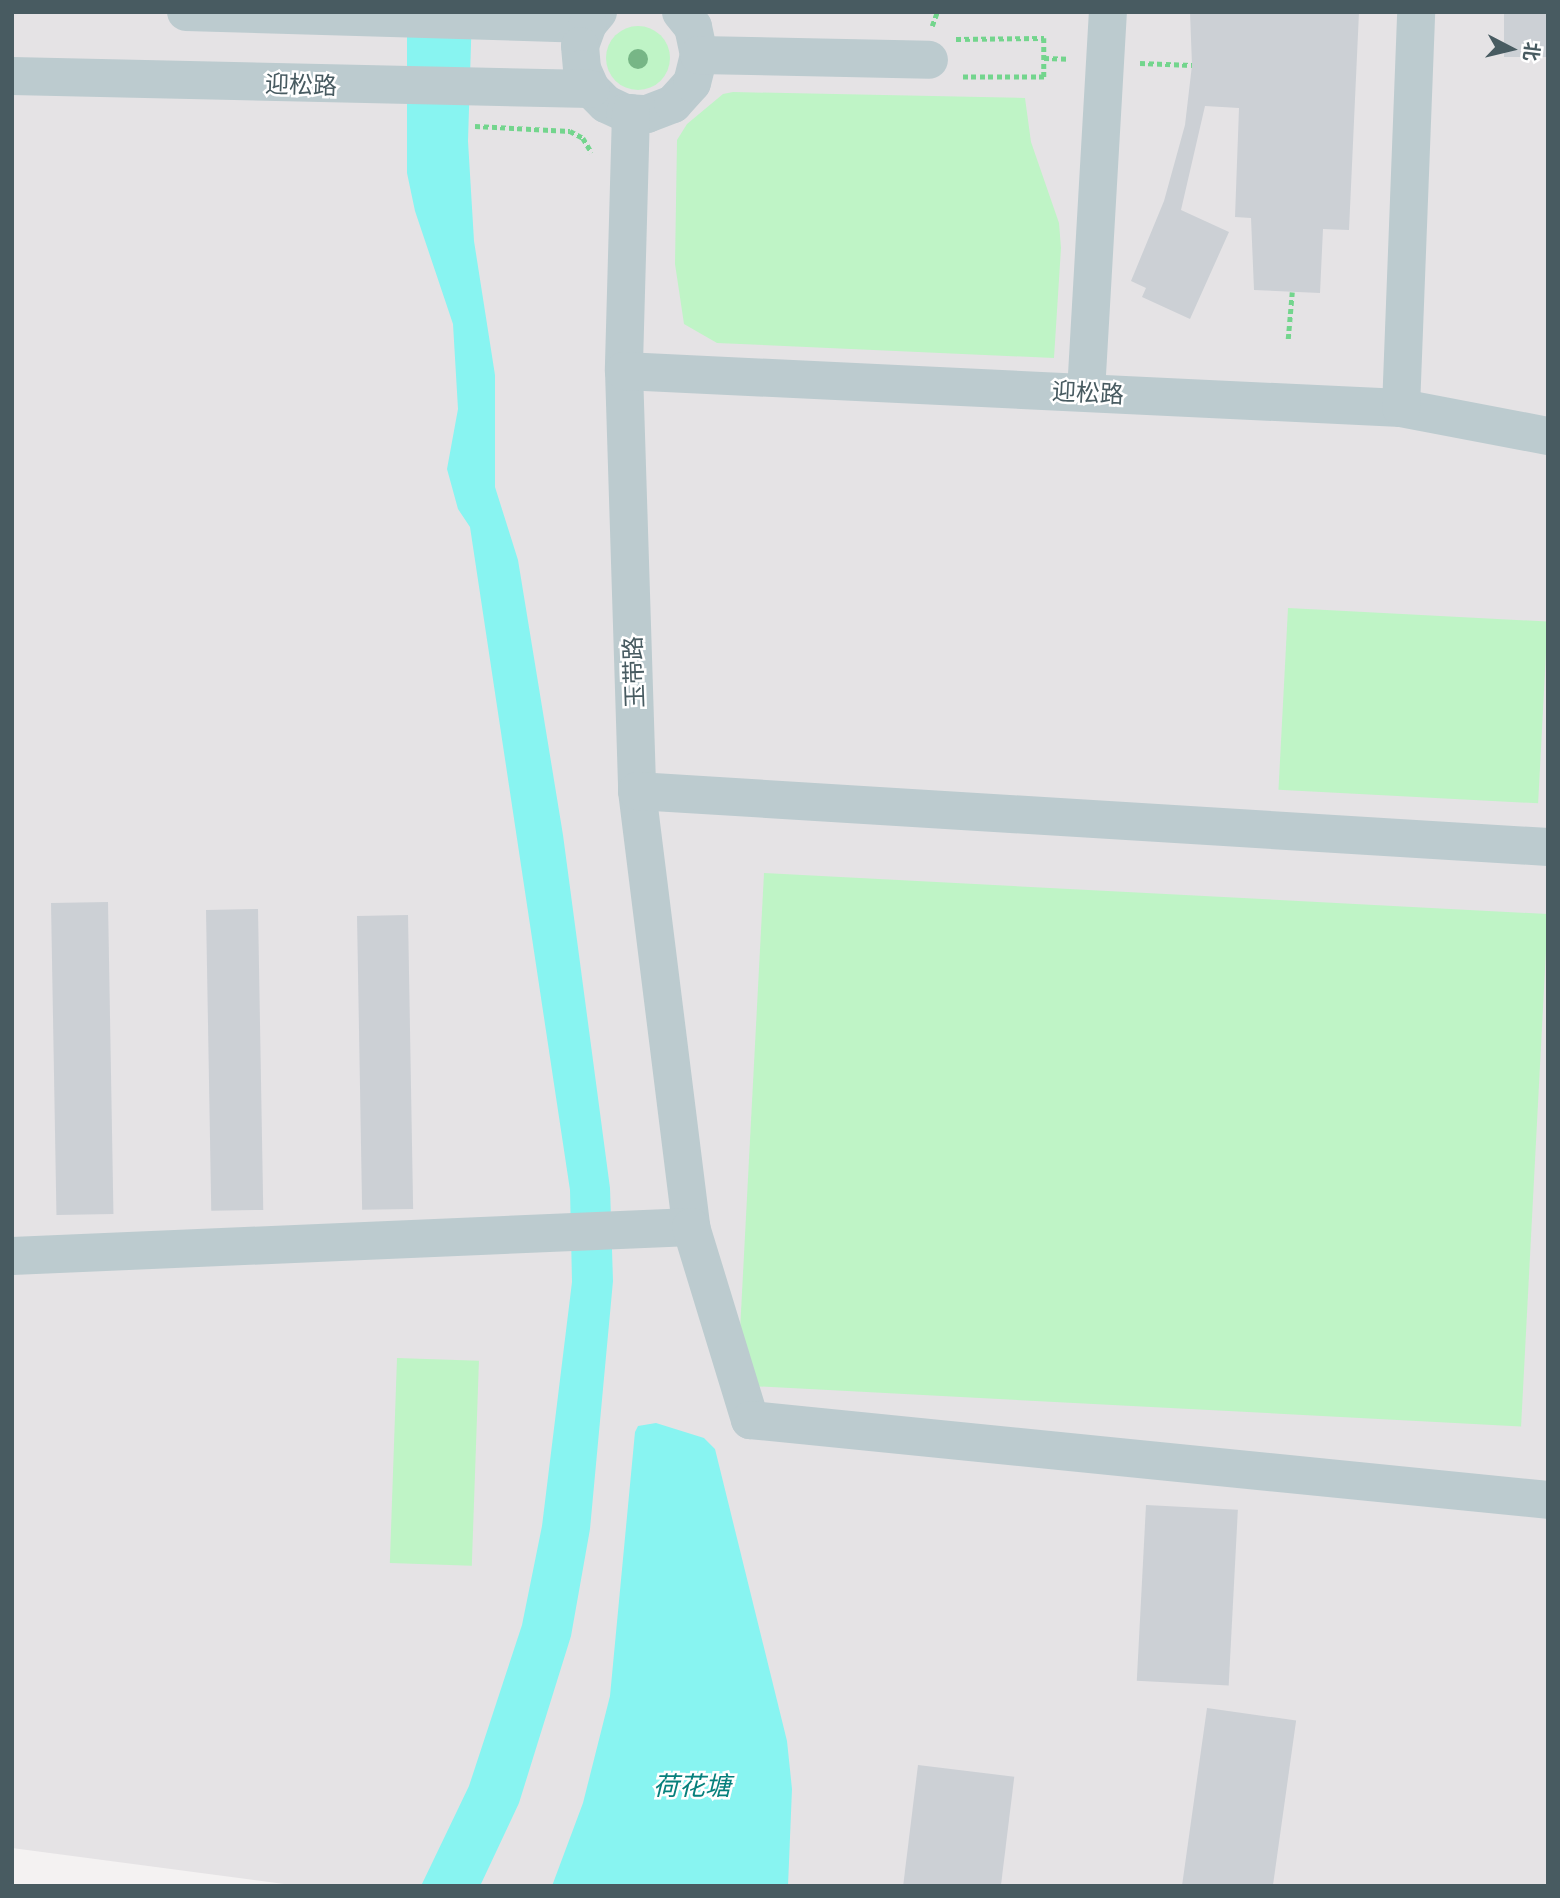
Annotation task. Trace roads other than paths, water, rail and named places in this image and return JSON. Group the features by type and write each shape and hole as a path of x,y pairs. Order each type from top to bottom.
{"street":[{"path":"186,12 471,22 593,18 580,46 582,69 591,89 606,104 631,113 647,114 673,104 692,83 699,55 693,27 681,12"},
{"path":"1086,392 1108,12"},
{"path":"1401,408 1416,12"},
{"path":"699,55 942,58"},
{"name":"迎松路","path":"12,76 591,89"},
{"name":"玉带路","path":"631,113 624,371 637,792 691,1227 750,1420 1548,1500"},
{"name":"迎松路","path":"624,371 1401,408 1540,438"},
{"path":"637,792 1548,847"},
{"path":"12,1256 691,1227"}],"water":[{"path":"407,12 472,12 468,141 474,241 495,375 495,487 518,560 563,835 610,1188 613,1281 590,1529 571,1636 519,1803 480,1886 421,1886 469,1786 522,1625 542,1526 572,1282 570,1190 470,527 458,509 447,469 458,409 453,324 415,211 407,173"},
{"name":"荷花塘","path":"656,1423 704,1438 715,1449 787,1741 792,1789 788,1886 552,1886 583,1803 610,1696 635,1432 638,1426"}]}
